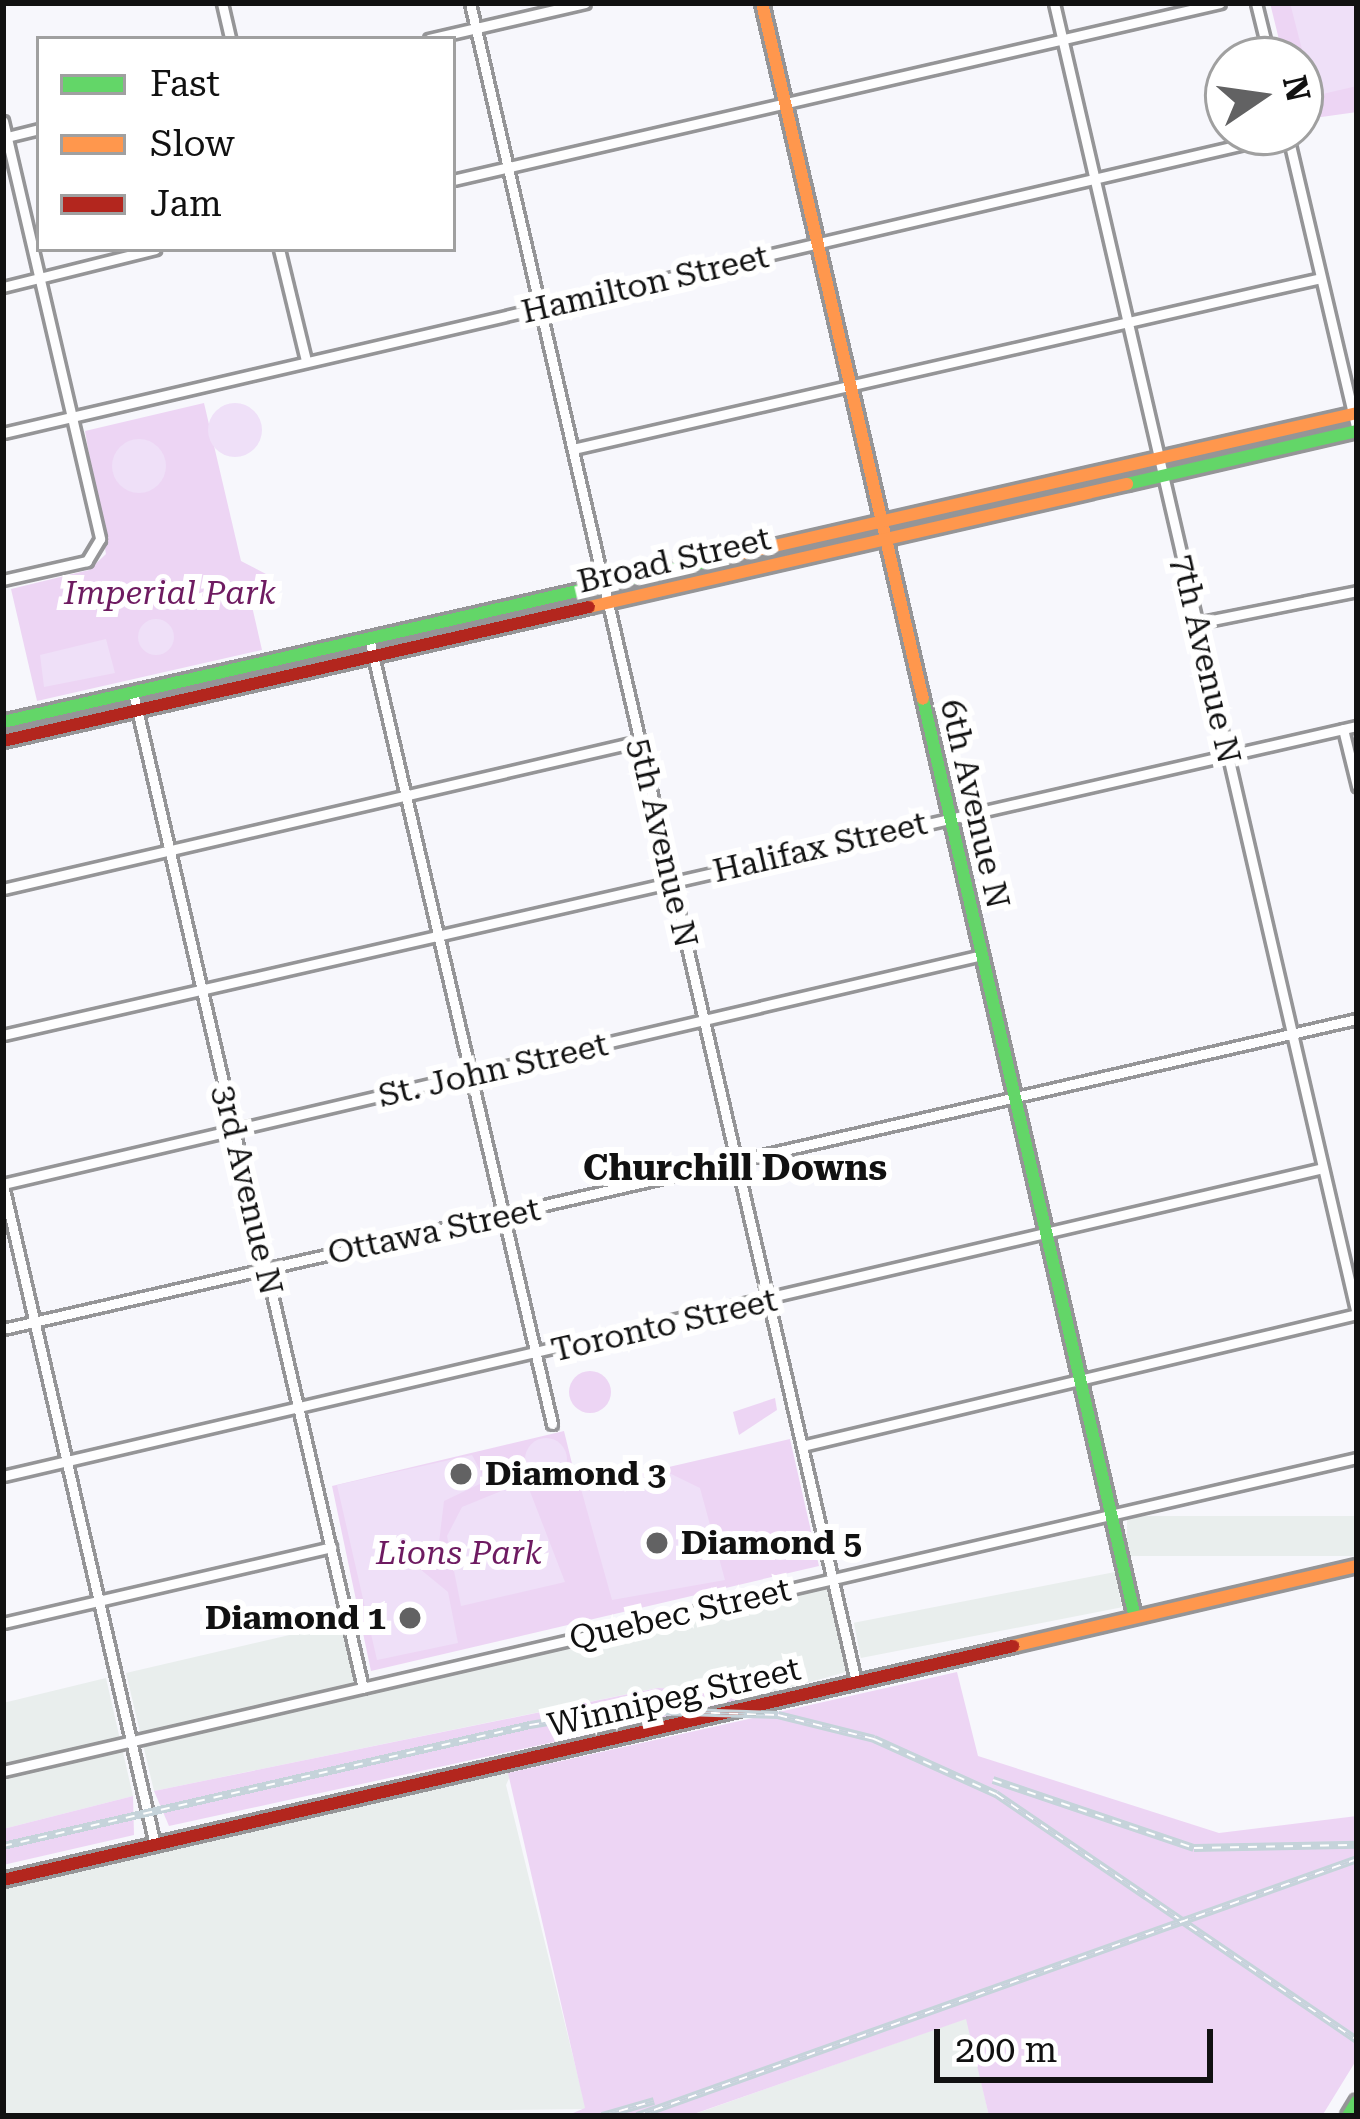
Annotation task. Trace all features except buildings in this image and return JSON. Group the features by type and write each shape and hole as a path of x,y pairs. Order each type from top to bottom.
{"main road":[{"name":"6th Avenue N","path":"762,3 1136,1617"},
{"name":"Broad Street","path":"3,722 1355,413"},
{"name":"Broad Street","path":"3,741 1357,431"},
{"name":"Winnipeg Street","path":"3,1880 1357,1566"},
{"path":"1348,2116 1357,2101"}],"street":[{"path":"222,3 229,36"},
{"name":"5th Avenue N","path":"470,3 856,1682"},
{"path":"442,36 585,3"},
{"name":"7th Avenue N","path":"1054,3 1357,1314"},
{"path":"456,179 1220,3"},
{"path":"1256,3 1264,36"},
{"path":"3,121 100,539 87,561 3,580"},
{"path":"5,137 36,130"},
{"name":"Hamilton Street","path":"3,433 1204,154"},
{"path":"1292,156 1357,431"},
{"path":"3,286 143,252"},
{"path":"280,252 306,361"},
{"path":"573,449 1321,278"},
{"path":"1197,623 1355,589"},
{"path":"369,638 552,1424"},
{"name":"3rd Avenue N","path":"133,692 363,1688"},
{"name":"Halifax Street","path":"3,1035 1357,726"},
{"path":"1343,729 1357,786"},
{"path":"3,889 640,741"},
{"name":"St. John Street","path":"3,1184 982,955"},
{"name":"Ottawa Street","path":"3,1329 1357,1019"},
{"name":"Toronto Street","path":"3,1476 1323,1168"},
{"path":"3,1184 155,1845"},
{"path":"802,1446 1079,1375 1357,1314"},
{"name":"Quebec Street","path":"3,1771 1357,1458"},
{"path":"3,1623 331,1547"}],"shaded area":[{"path":"1127,1516 1357,1516 1357,1556 1127,1556"},
{"path":"1115,1572 1122,1607 861,1658 854,1623"},
{"path":"827,1586 846,1672 742,1701 736,1691 657,1688 154,1791 126,1673 341,1623 359,1695"},
{"path":"106,1678 133,1796 3,1829 3,1703"},
{"path":"514,1767 506,1785 586,2109 3,2116 3,1889"},
{"path":"967,2018 989,2116 689,2116"}],"green space":[{"path":"1270,3 1357,3 1357,112 1324,117 1324,36 1278,36"},
{"path":"1290,3 1357,6 1357,86 1324,94 1324,36 1299,36"},
{"name":"Imperial Park","path":"204,403 241,561 266,574 270,591 251,602 262,650 37,701 11,589 89,570 106,554 85,431"},
{"path":"235,403 254,411 262,430 254,449 235,457 216,449 208,430 216,411"},
{"path":"139,439 158,447 166,466 158,485 139,493 120,485 112,466 120,447"},
{"path":"156,619 168,625 174,637 168,649 156,655 144,649 138,637 144,625"},
{"path":"106,639 115,673 44,687 40,655"},
{"path":"590,1371 605,1377 611,1392 605,1407 590,1413 575,1407 569,1392 575,1377"},
{"path":"775,1398 777,1410 739,1435 733,1412"},
{"name":"Lions Park","path":"564,1431 578,1488 790,1439 819,1566 371,1671 332,1486"},
{"path":"546,1438 561,1444 567,1459 561,1474 546,1480 531,1474 525,1459 531,1444"},
{"path":"472,1455 486,1481 444,1501 438,1551 420,1569 448,1592 458,1643 377,1660 337,1485"},
{"name":"Diamond 5","path":"665,1471 700,1488 725,1580 612,1600 581,1489"},
{"path":"526,1481 565,1582 461,1606 447,1536 462,1507"},
{"path":"957,1672 978,1756 1219,1833 1357,1816 1357,2059 1322,2116 989,2116 966,2019 688,2116 566,2116 585,2108 508,1773"},
{"path":"658,1688 736,1691 742,1701 169,1826 154,1791"},
{"path":"133,1796 134,1835 3,1865 3,1829"}],"railway":[{"path":"3,1846 530,1725 621,1710 778,1715 874,1739 996,1794 1357,2040"},
{"path":"993,1780 1194,1848 1357,1845"},
{"path":"637,2116 1357,1859"},
{"path":"602,2116 654,2101"}],"traffic: fast":[{"path":"1127,484 1357,431"},
{"path":"3,722 735,555"},
{"path":"923,699 1135,1617"},
{"path":"1348,2116 1357,2101"}],"traffic: slow":[{"path":"762,3 923,699"},
{"path":"735,555 1357,413"},
{"path":"589,607 1127,484"},
{"path":"1013,1646 1357,1566"}],"traffic: jam":[{"path":"3,741 589,607"},
{"path":"3,1880 1013,1646"}],"place":[{"name":"Diamond 3","path":"461,1474"},
{"name":"Diamond 5","path":"657,1543"},
{"name":"Diamond 1","path":"410,1618"}],"district":[{"name":"Churchill Downs","path":"735,1169"}]}
